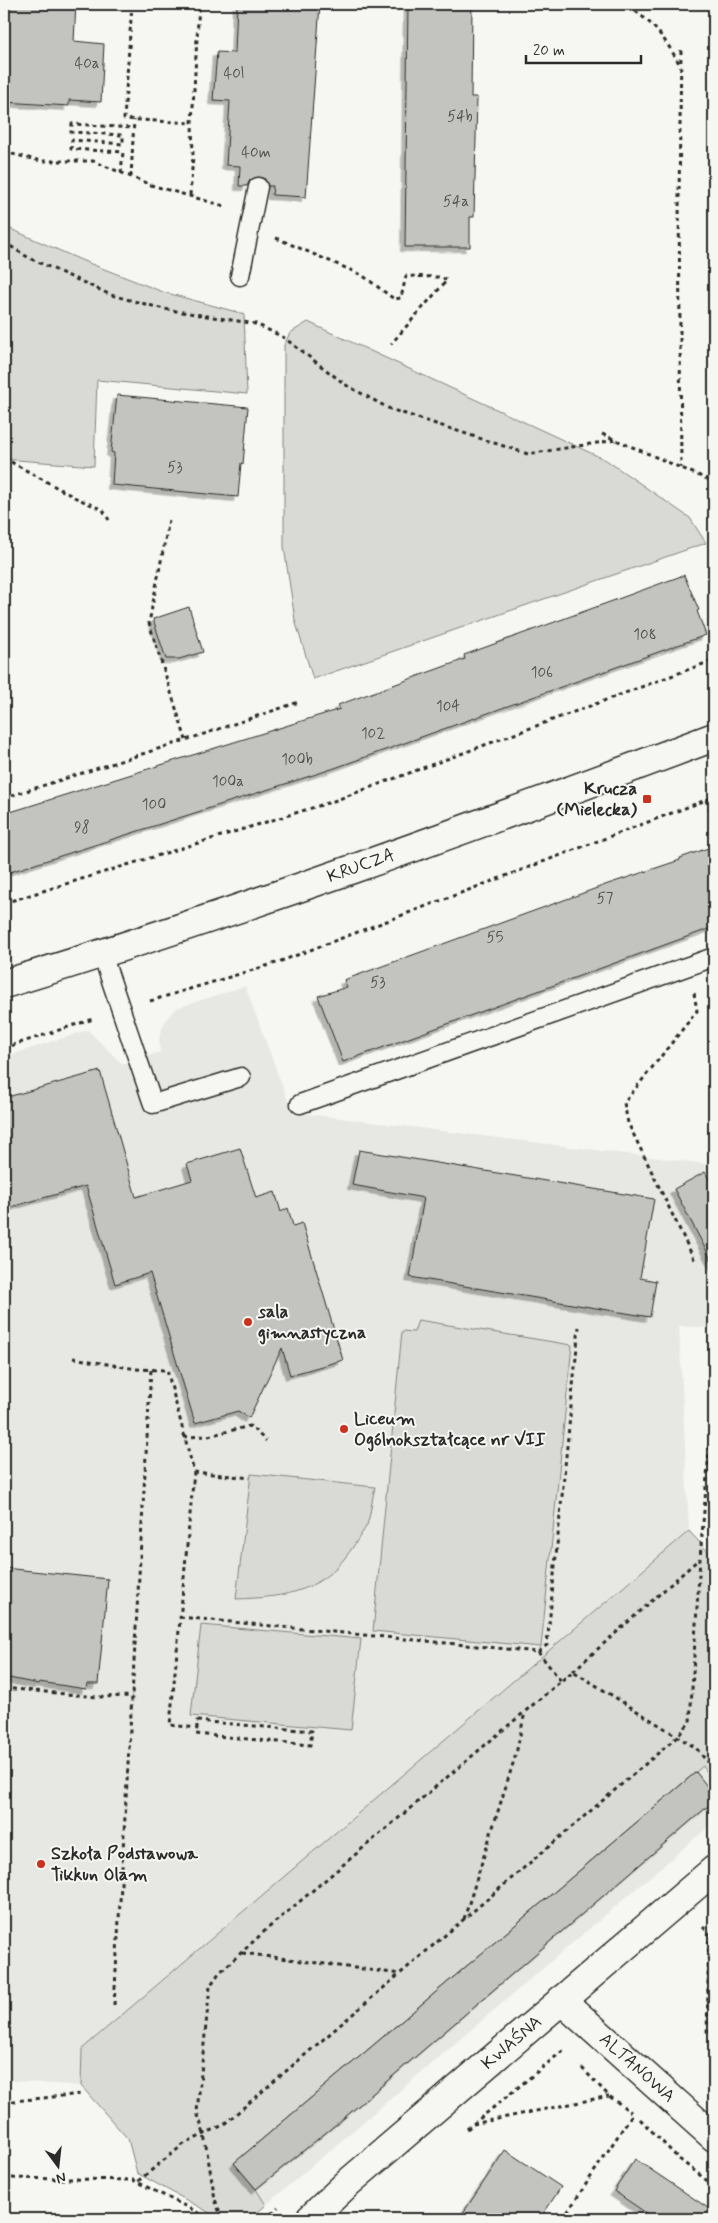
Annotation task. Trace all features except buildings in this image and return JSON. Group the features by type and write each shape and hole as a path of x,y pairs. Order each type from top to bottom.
{"street":[{"name":"KRUCZA","path":"4,984 102,954 368,864 714,737"},
{"name":"KWAŚNA","path":"310,2219 357,2176 714,1870"},
{"name":"ALTANOWA","path":"561,2000 714,2137"}],"lane":[{"path":"240,276 258,187"},
{"path":"102,954 153,1104 241,1077"},
{"path":"300,1104 714,957"}],"path":[{"path":"132,4 124,119 192,123"},
{"path":"190,195 199,4"},
{"path":"621,4 646,18 670,47 681,67"},
{"path":"681,50 679,207 681,468"},
{"path":"131,177 134,120"},
{"path":"122,173 123,152 71,149 72,140 123,144 124,136 71,132 72,124 134,128"},
{"path":"4,152 41,162 93,161 151,185 218,203 240,214 271,236 362,275 394,299 401,298 406,276 438,277 447,280 391,344"},
{"path":"4,242 29,258 111,295 164,309 256,324 283,337 346,385 390,409 528,454 616,440"},
{"path":"602,434 714,482"},
{"path":"4,458 74,497 103,510 109,520"},
{"path":"169,520 150,623 186,740"},
{"path":"4,903 331,802 714,660"},
{"path":"4,798 299,702"},
{"path":"4,1048 120,1010 276,963 714,796"},
{"path":"706,800 714,822"},
{"path":"689,966 697,1011 624,1102 628,1123 695,1261"},
{"path":"180,1617 538,1652 547,1645 578,1326"},
{"path":"73,1358 150,1370 167,1370 194,1472 170,1725 197,1728"},
{"path":"114,2005 150,1370"},
{"path":"184,1438 208,1436 250,1426 266,1441"},
{"path":"138,2181 184,2144 223,2125 677,1737 690,1722 700,1558 710,1441 714,1432"},
{"path":"194,1472 250,1478"},
{"path":"222,2219 215,2199 204,2134 197,2112 210,1986 219,1973 267,1929 573,1672 700,1558"},
{"path":"538,1652 561,1681"},
{"path":"573,1672 696,1748 714,1770"},
{"path":"4,1688 97,1697 132,1696"},
{"path":"464,1919 516,1754 525,1711"},
{"path":"197,1721 312,1731 310,1745 196,1734 197,1728 197,1721"},
{"path":"703,1927 709,1933 707,2036"},
{"path":"242,1953 400,1974"},
{"path":"564,2050 570,2056"},
{"path":"577,2063 610,2096 633,2113 680,2159 714,2186"},
{"path":"4,2102 82,2094"},
{"path":"473,2124 610,2096"},
{"path":"563,2219 633,2113"},
{"path":"4,2178 138,2181 211,2219"}],"shaded area":[{"path":"4,226 81,260 163,292 244,314 247,394 97,380 94,466 4,459"},
{"path":"308,322 606,460 690,518 706,543 313,679 295,620 284,547 284,345 290,333"},
{"name":"Liceum Ogólnokształcące nr VII","path":"245,986 292,1112 714,1165 714,1328 679,1326 689,1531 82,2049 81,2086 4,2080 4,1057 88,1030 122,1064 137,1060 160,1052 159,1039 162,1028 167,1018 177,1008"},
{"path":"418,1320 572,1345 541,1647 373,1631 402,1331 414,1332"},
{"path":"251,1474 375,1487 366,1527 343,1560 331,1573 304,1589 273,1596 236,1599"},
{"path":"689,1531 714,1558 714,1783 703,1766 234,2163 256,2189 266,2205 250,2219 221,2219 137,2173 128,2139 81,2086 82,2049"},
{"path":"201,1625 361,1639 351,1730 191,1716"},
{"path":"703,1765 714,1783 714,1822 266,2205 256,2189 234,2163"}],"place":[{"name":"Krucza (Mielecka)","path":"647,799"},
{"name":"sala gimnastyczna","path":"248,1322"},
{"name":"Liceum Ogólnokształcące nr VII","path":"344,1429"},
{"name":"Szkoła Podstawowa Tikkun Olam","path":"41,1864"}]}
